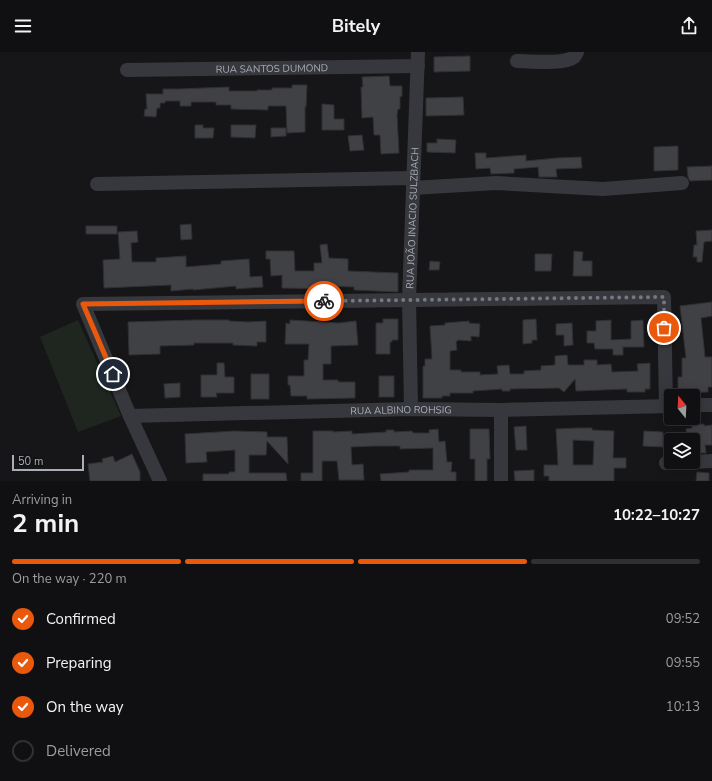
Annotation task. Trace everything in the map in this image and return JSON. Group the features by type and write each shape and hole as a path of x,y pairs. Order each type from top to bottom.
{"street":[{"name":"RUA JOÃO INACIO SULZBACH","path":"411,409 410,299 418,52"},
{"path":"517,61 563,61 574,57 577,52"},
{"name":"RUA SANTOS DUMOND","path":"127,70 418,66"},
{"path":"97,184 496,183 603,189 682,183"},
{"path":"160,481 130,416 83,304 664,297 667,389"},
{"path":"700,406 712,405"},
{"name":"RUA ALBINO ROHSIG","path":"130,416 411,409 501,410 664,406"},
{"path":"501,410 501,481"},
{"path":"700,462 712,461"}],"shaded area":[{"path":"78,320 121,416 78,432 40,337"}],"building":[{"path":"470,56 470,71 434,72 434,57"},
{"path":"389,76 390,86 402,86 400,109 398,109 397,115 399,153 381,154 380,135 374,135 373,117 362,118 362,77"},
{"path":"292,85 307,85 305,132 287,133 286,106 268,106 268,110 231,109 231,105 216,105 216,102 191,102 191,106 180,106 180,101 165,101 165,103 160,103 160,108 157,108 156,117 144,116 145,109 147,109 146,94 163,94 163,89 229,87 229,91 257,91 272,90 272,88 292,88"},
{"path":"463,97 464,115 426,116 426,98"},
{"path":"322,104 334,105 334,119 344,119 344,130 322,130"},
{"path":"195,125 203,125 203,128 214,128 213,138 195,138"},
{"path":"231,125 256,125 255,138 231,137"},
{"path":"271,128 286,128 286,136 271,137"},
{"path":"362,135 364,150 350,151 348,136"},
{"path":"437,139 456,140 455,153 427,152 427,143 437,143"},
{"path":"678,146 678,170 654,171 654,147"},
{"path":"475,153 486,153 486,158 526,155 526,161 581,157 582,168 556,169 557,177 539,177 538,167 514,169 514,173 491,174 490,168 476,169"},
{"path":"712,166 712,180 690,181 687,167"},
{"path":"191,224 192,239 181,240 180,225"},
{"path":"86,226 117,226 117,234 86,234"},
{"path":"712,230 712,241 704,242 702,262 697,262 697,257 693,257 694,245 697,245 696,231"},
{"path":"137,231 138,242 131,243 132,262 156,262 156,258 186,256 186,267 221,264 221,261 249,259 250,277 262,276 263,287 236,289 236,286 171,291 171,285 104,288 103,260 120,259 118,232"},
{"path":"327,244 329,258 348,259 348,271 398,273 398,292 354,290 354,287 329,286 329,289 282,288 282,275 271,276 270,259 266,259 266,251 294,251 295,271 314,271 314,263 322,263 320,245"},
{"path":"574,251 583,252 582,261 592,261 592,276 573,276"},
{"path":"535,254 552,254 551,271 535,271"},
{"path":"430,261 440,262 439,270 429,270"},
{"path":"712,302 712,316 701,318 705,357 712,357 712,387 708,387 708,392 700,392 700,389 678,389 678,377 682,377 682,358 686,358 680,306"},
{"path":"383,319 398,319 398,340 392,340 392,342 390,342 390,354 376,354 376,323 383,323"},
{"path":"536,319 537,340 532,340 532,343 523,344 523,320"},
{"path":"229,320 249,322 266,321 266,342 257,342 257,346 233,345 233,343 194,343 194,345 160,346 160,354 129,355 128,322"},
{"path":"290,320 339,323 356,321 358,345 331,346 331,364 323,364 323,380 355,382 355,398 307,399 307,396 291,396 290,385 288,385 288,376 304,376 304,360 308,360 309,344 285,344 286,323 290,324"},
{"path":"611,320 611,340 631,339 631,321 643,320 644,347 623,347 623,355 613,355 613,349 595,349 594,343 587,343 587,331 596,331 596,321"},
{"path":"469,321 469,323 480,324 479,337 471,336 471,341 458,340 456,342 457,350 450,351 450,370 461,370 461,372 480,372 480,375 498,374 497,366 509,365 510,374 524,374 524,371 541,370 541,366 555,365 555,356 567,355 568,365 584,365 584,360 597,360 597,365 611,364 612,372 638,371 637,364 650,363 650,389 645,389 645,392 627,392 627,389 576,391 575,379 564,392 559,388 510,389 510,391 502,391 502,389 473,391 473,393 450,393 450,396 442,396 442,398 423,398 423,366 425,366 425,359 432,359 430,326"},
{"path":"572,323 573,345 564,346 564,335 556,335 556,324"},
{"path":"217,363 224,363 225,377 234,377 234,393 216,393 217,397 201,397 201,375 217,375"},
{"path":"251,374 269,374 269,399 251,399"},
{"path":"379,376 394,376 394,397 379,397"},
{"path":"180,383 180,397 165,398 164,384"},
{"path":"704,424 704,426 712,425 712,445 705,445 706,453 700,453 700,433 686,433 686,429 692,428 692,425"},
{"path":"526,426 527,450 516,450 514,427"},
{"path":"592,428 592,430 614,431 613,458 626,458 626,468 614,468 614,481 549,481 549,476 544,476 544,465 558,465 556,429","holes":["573,440 594,441 593,465 573,465"]},
{"path":"438,429 439,442 445,441 447,462 452,462 451,472 456,472 456,481 381,481 380,474 409,472 409,470 433,470 433,448 400,449 400,446 374,446 351,447 352,465 363,464 364,480 339,480 337,461 322,461 322,481 301,481 301,473 313,473 313,431 352,431 352,434 386,432 386,430 394,430 394,432 412,431 413,433 429,433 429,430"},
{"path":"470,429 489,429 490,459 487,459 487,481 475,481 475,459 470,459"},
{"path":"234,431 267,432 267,437 287,437 288,464 267,441 266,455 249,455 249,473 286,473 287,481 203,481 203,474 229,474 229,472 235,472 235,450 206,452 207,462 186,463 185,434"},
{"path":"644,431 663,432 663,447 643,446"},
{"path":"132,454 140,472 140,481 90,481 88,464 103,462 102,459 113,456 115,462"},
{"path":"534,470 534,481 515,481 514,471"},
{"path":"697,472 709,473 709,481 696,481"}],"way so far":[{"path":"324,301 664,297 664,328"}],"route":[{"path":"113,374 83,304 324,301"}]}
